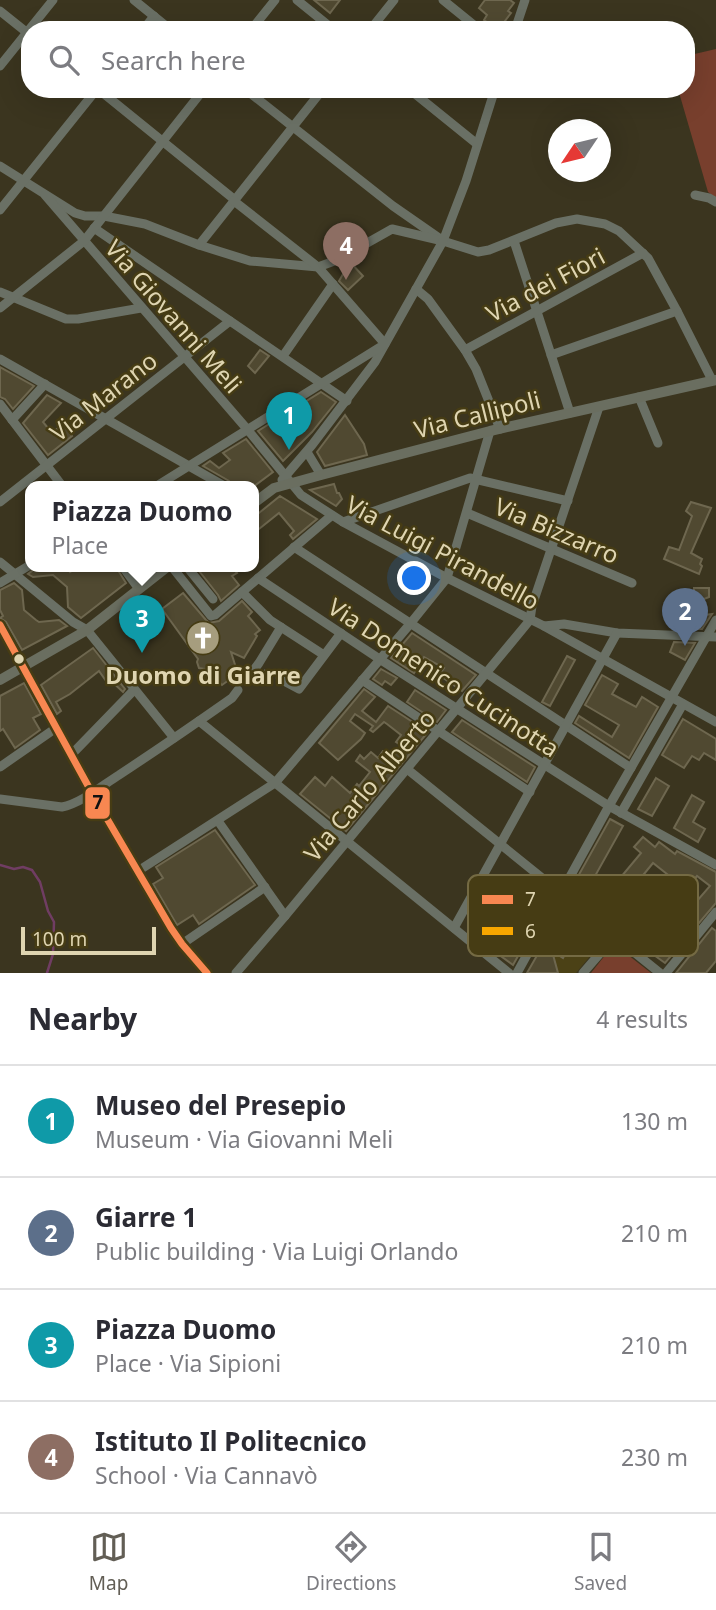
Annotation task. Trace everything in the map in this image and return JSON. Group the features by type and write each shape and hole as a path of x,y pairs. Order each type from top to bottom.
{"main road":[{"name":"Via Callipoli","path":"259,499 289,480 321,475 495,430 714,380"},
{"path":"0,680 87,630 163,572"}],"street":[{"path":"38,21 53,0"},
{"path":"134,0 160,21"},
{"path":"258,21 275,0"},
{"path":"297,0 323,21"},
{"path":"377,21 394,0"},
{"path":"443,0 469,21"},
{"path":"518,21 524,0"},
{"path":"0,11 21,28"},
{"path":"150,21 154,16"},
{"path":"0,66 21,42"},
{"path":"0,210 90,98"},
{"path":"108,98 318,267 385,344"},
{"path":"0,308 83,244 197,98"},
{"path":"256,98 393,206 443,241"},
{"path":"199,245 316,98"},
{"path":"420,98 477,144"},
{"path":"289,480 375,362 443,241 492,98"},
{"path":"0,166 75,213 85,216 107,212 115,218 145,225 250,261 285,265 318,267 337,260 401,222 401,217 393,206"},
{"name":"Via Giovanni Meli","path":"45,195 83,244 289,480"},
{"path":"695,195 716,202"},
{"path":"392,229 478,252 514,241 556,223 577,219 605,224 618,231 648,258 714,380"},
{"path":"94,228 347,401"},
{"path":"514,241 570,413"},
{"path":"285,265 296,251"},
{"name":"Via dei Fiori","path":"465,349 643,253"},
{"path":"283,356 332,284"},
{"path":"138,871 275,783 381,660 447,578 495,430 476,369 465,349 428,299 416,289"},
{"path":"0,292 66,319 141,308"},
{"path":"551,355 677,310"},
{"name":"Via Marano","path":"27,481 230,321"},
{"path":"165,481 385,344"},
{"path":"0,359 216,481"},
{"path":"12,420 45,384"},
{"path":"639,397 658,443"},
{"path":"0,404 59,481"},
{"path":"530,620 532,606 599,407"},
{"path":"309,449 321,475"},
{"path":"343,522 470,478 568,501"},
{"name":"Via Luigi Pirandello","path":"289,480 301,495 331,516 544,626 716,722"},
{"name":"Via Marano","path":"0,502 25,482"},
{"name":"Via Bizzarro","path":"467,513 632,583"},
{"path":"174,572 211,616 215,615 331,516"},
{"path":"294,547 631,768"},
{"path":"0,562 63,614 87,630 171,740"},
{"path":"0,583 25,568"},
{"path":"127,572 139,589"},
{"path":"191,572 212,599"},
{"name":"Via Domenico Cucinotta","path":"258,578 609,806 716,865"},
{"path":"242,592 270,620 324,655"},
{"name":"Via Carlo Alberto","path":"236,973 530,620"},
{"path":"571,875 671,697 712,637 716,620"},
{"path":"544,626 564,624 617,633 712,637"},
{"path":"0,625 92,793 171,928 207,973"},
{"path":"248,678 281,627"},
{"path":"284,681 299,688 341,633"},
{"path":"484,875 605,660 617,633"},
{"path":"362,680 530,792"},
{"path":"1,797 69,806 199,721 232,698 238,690"},
{"path":"71,755 132,692"},
{"path":"621,813 683,704"},
{"path":"199,721 468,939"},
{"path":"0,767 56,728"},
{"path":"407,769 538,875"},
{"path":"218,821 285,916"},
{"path":"182,944 265,887"},
{"path":"454,928 468,903"},
{"path":"698,933 716,912"},
{"path":"488,956 509,973"},
{"path":"583,973 597,956"},
{"path":"642,956 665,972 679,956"}],"path":[{"path":"257,666 284,681"}],"shaded area":[{"path":"716,49 716,198 708,192 681,98 695,98 695,54"},
{"path":"537,956 590,956 576,973 530,973"},
{"path":"604,956 629,956 651,973 591,973"}],"building":[{"path":"314,0 340,0 330,13"},
{"path":"485,0 510,0 514,3 505,21 485,21 487,15 479,8"},
{"path":"350,262 363,276 348,290 339,281"},
{"path":"260,350 269,356 255,373 248,366"},
{"path":"0,367 34,386 13,409 0,397"},
{"path":"321,392 336,402 312,432 283,461 258,431"},
{"path":"47,395 61,403 43,422 52,433 63,424 72,436 48,455 23,423"},
{"path":"345,415 364,444 367,455 325,466 317,452"},
{"path":"246,439 273,472 259,482 229,481 203,466 210,461 219,468 230,460 223,453"},
{"path":"334,484 342,499 336,506 310,490"},
{"path":"280,496 317,519 293,539 290,535 294,531 279,513 259,529 259,513"},
{"path":"691,502 711,508 691,553 702,559 699,574 664,559 669,547 679,550 692,516 686,511"},
{"path":"119,572 126,583 81,618 68,607 67,587 53,575 33,577 28,574"},
{"path":"200,572 236,572 232,576 239,585 221,601"},
{"path":"14,583 22,590 24,610 36,620 59,620 67,626 22,650 6,622 0,618 3,616 0,610 0,590"},
{"path":"694,588 709,588 709,597 704,599 704,615 712,614 702,629 694,629"},
{"name":"Duomo di Giarre","path":"183,593 209,623 219,621 242,601 252,612 248,616 260,630 255,634 257,636 244,658 231,652 236,675 222,685 210,670 199,668 198,659 162,609"},
{"path":"412,633 476,675 462,691 439,675 444,668 424,657 414,673 391,658"},
{"path":"674,642 695,643 685,660 670,652"},
{"path":"93,648 125,689 123,692 109,679 106,681 99,671 56,702 61,711 57,714 41,685"},
{"path":"567,656 575,660 550,706 542,702"},
{"path":"381,669 397,678 391,685 385,681 382,685 373,679"},
{"path":"602,675 618,684 612,694 636,707 642,697 658,707 629,758 575,723 579,716 612,737 619,725 585,705"},
{"path":"24,683 41,714 33,718 40,730 15,748 3,729 0,731 0,696"},
{"path":"364,689 375,697 362,711 376,722 388,706 428,732 346,831 300,794 315,777 325,786 332,777 350,793 370,772 356,761 360,755 364,759 371,752 378,758 386,751 392,757 402,746 396,742 401,735 387,724 384,722 373,732 370,730 373,726 355,714 350,721 365,733 338,760 319,743"},
{"path":"415,690 446,710 437,722 407,702"},
{"path":"683,719 716,739 716,760 704,753 699,760 692,756 684,768 662,755"},
{"path":"462,720 535,767 527,782 452,732"},
{"path":"656,778 669,786 652,816 638,809"},
{"path":"692,795 704,802 693,822 705,829 698,842 674,828"},
{"path":"610,819 623,826 596,875 579,875"},
{"path":"215,830 255,885 199,924 193,915 177,925 153,884 163,878 156,867"},
{"path":"643,837 655,847 659,842 675,854 677,851 716,872 716,903 698,924 698,900 710,886 698,875 668,875 653,863 643,875 623,875 641,853 634,847"},
{"path":"712,928 716,931 716,961 706,973 676,973 690,956 698,956 698,946"},
{"path":"501,956 518,956 513,965"},
{"path":"537,956 553,956 558,973 527,973"},
{"path":"655,956 671,956 665,963"}],"waterway":[{"path":"0,865 32,870 40,882 54,922 53,954 47,973"}],"transit line":[{"name":"7","path":"0,625 92,793 171,928 207,973"}],"place":[{"name":"Istituto Il Politecnico","path":"346,280"},
{"name":"Museo del Presepio","path":"289,450"},
{"name":"Duomo di Giarre","path":"203,638"},
{"name":"Giarre 1","path":"685,646"},
{"name":"Piazza Duomo","path":"142,653"}]}
